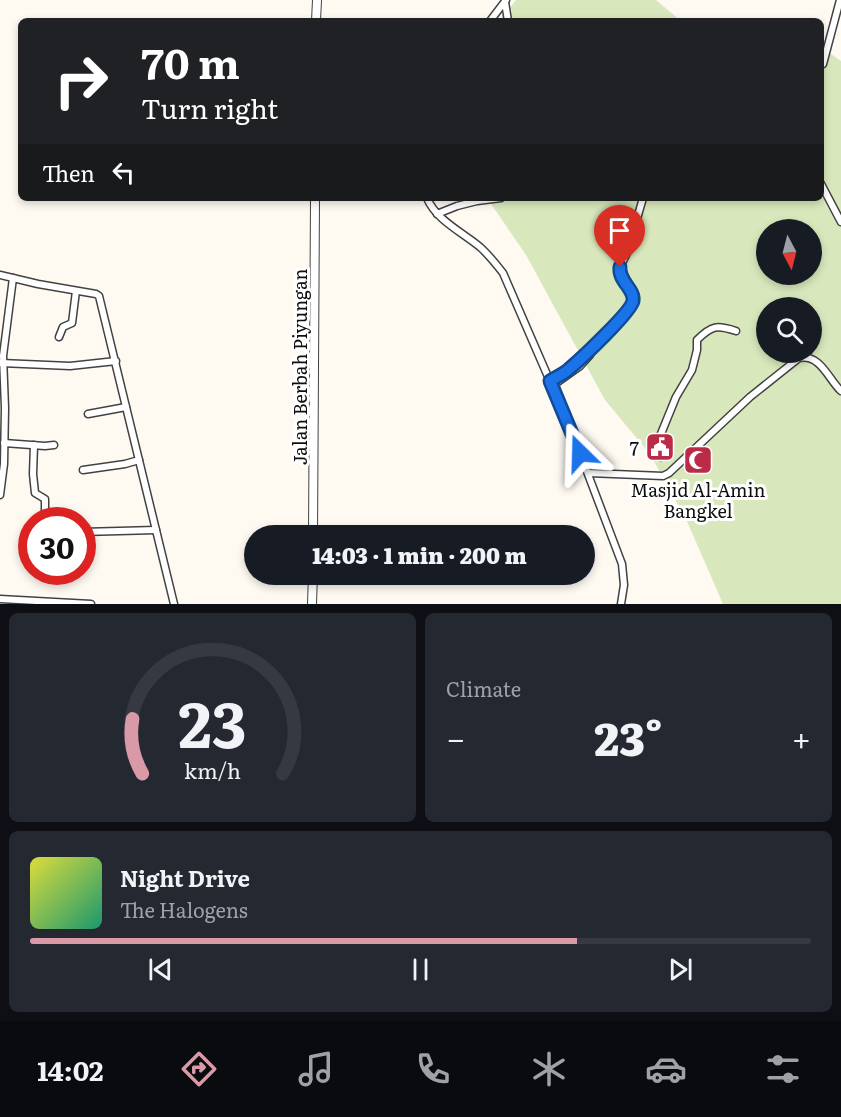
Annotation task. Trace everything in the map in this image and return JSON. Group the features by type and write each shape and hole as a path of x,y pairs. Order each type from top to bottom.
{"street":[{"path":"316,18 317,0"},
{"path":"824,60 840,0"},
{"path":"492,18 506,1"},
{"path":"506,1 508,18"},
{"path":"824,190 841,222"},
{"name":"Jalan Berbah Piyungan","path":"313,525 315,201"},
{"path":"428,201 437,214 483,249 503,273 589,473 622,564 624,585 621,604"},
{"path":"437,214 467,203 481,201"},
{"path":"551,384 621,318 633,302 633,297 619,273 642,201"},
{"path":"0,275 99,296 174,604"},
{"path":"0,495 4,464 3,326 13,278"},
{"path":"59,337 63,327 72,323 76,291"},
{"path":"661,457 656,446 665,420 692,370 698,340 714,327 736,331"},
{"path":"551,384 580,366 590,355"},
{"path":"589,473 663,476 669,473 750,396 799,358 807,357 816,360 841,392"},
{"path":"2,363 70,366 116,361"},
{"path":"88,414 126,407"},
{"path":"4,443 54,445"},
{"path":"34,445 34,493 45,499 45,507"},
{"path":"84,470 139,460"},
{"path":"96,532 156,531"},
{"path":"312,585 312,604"},
{"path":"0,598 91,604"}],"green space":[{"path":"516,0 656,0 677,18 501,18"},
{"path":"824,49 841,61 841,604 723,604 686,519 650,454 605,400 526,255 489,201 824,201"}],"place":[{"name":"7","path":"660,447"},
{"name":"Masjid Al-Amin Bangkel","path":"698,460"}],"route":[{"path":"580,453 550,381 569,369 621,318 633,302 633,297 619,273 620,267"}]}
